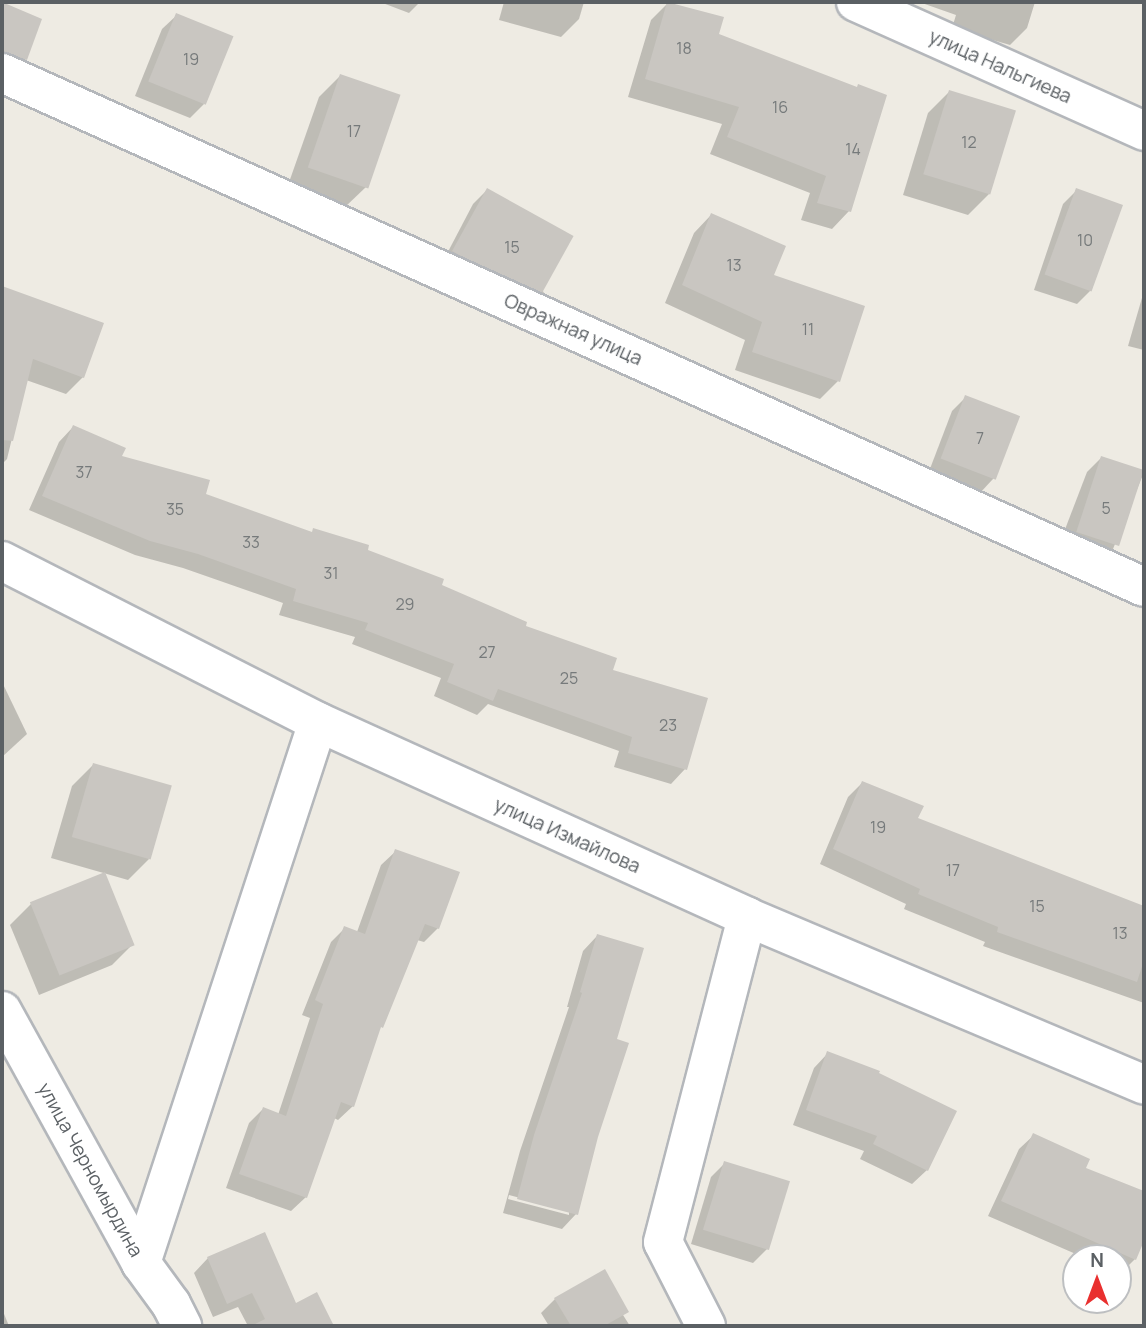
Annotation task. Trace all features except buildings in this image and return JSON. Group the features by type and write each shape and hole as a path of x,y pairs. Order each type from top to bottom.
{"street":[{"name":"улица Нальгиева","path":"856,2 1144,131"},
{"name":"Овражная улица","path":"2,73 1144,587"},
{"name":"улица Измайлова","path":"2,561 318,722 747,917 1144,1085"},
{"path":"141,1263 318,722"},
{"path":"706,1326 663,1242 747,917"},
{"name":"улица Черномырдина","path":"2,1010 141,1263 171,1304 182,1326"}]}
